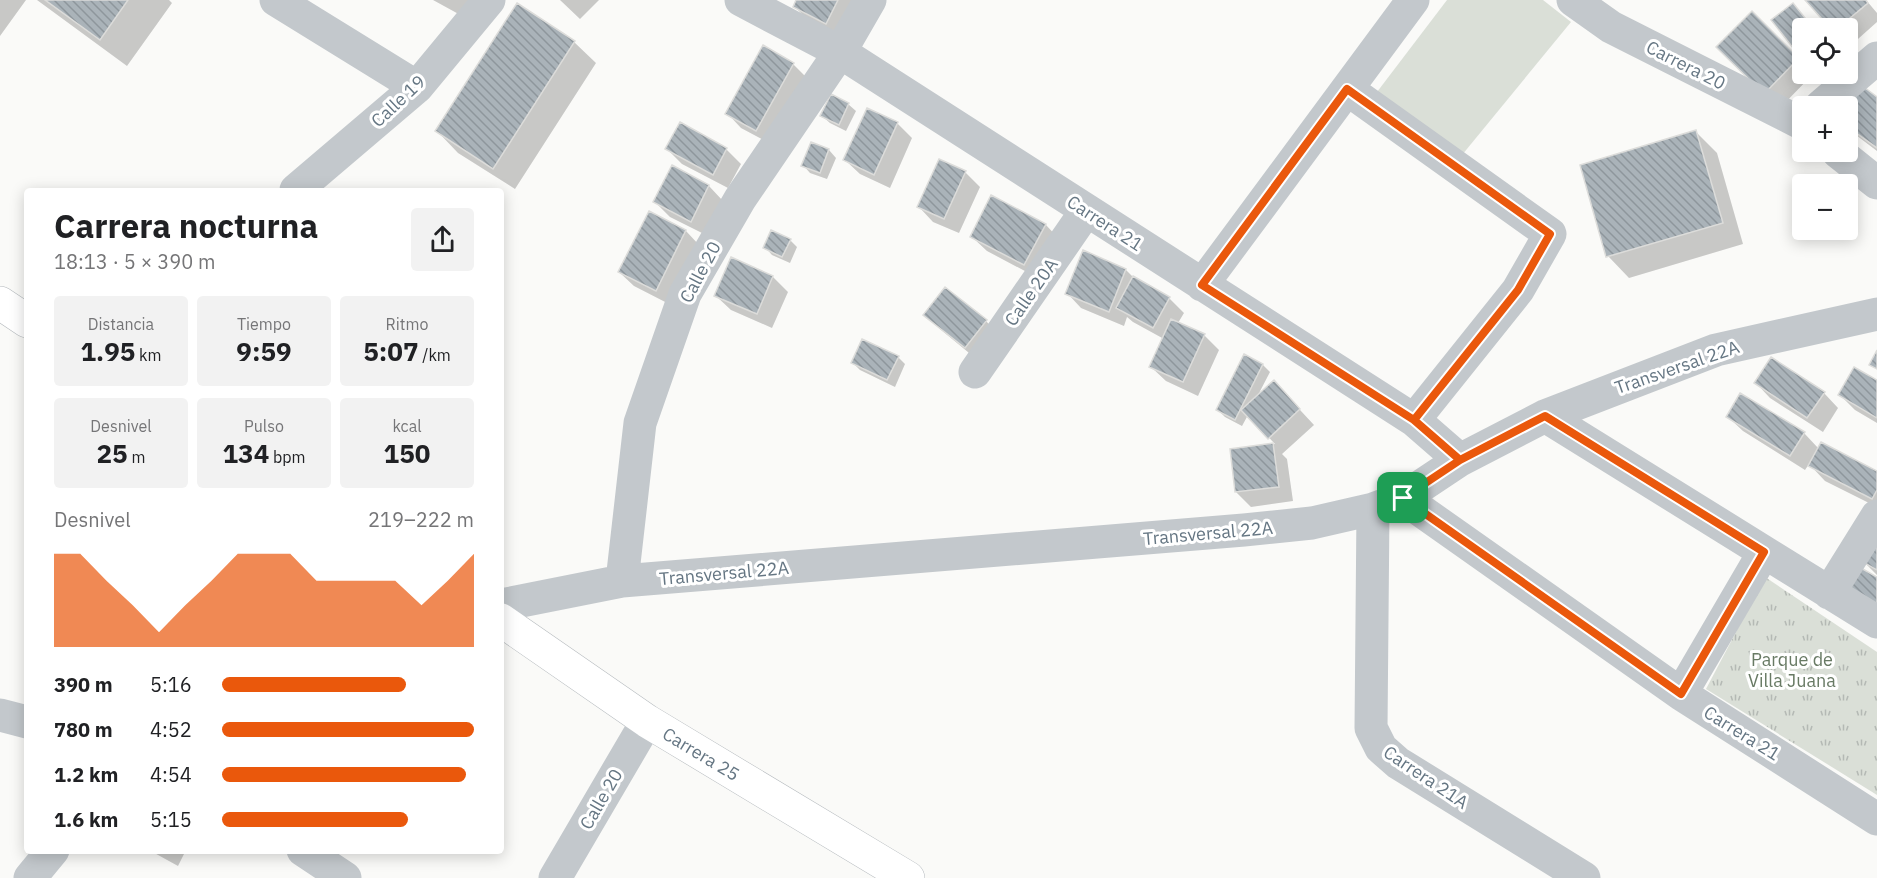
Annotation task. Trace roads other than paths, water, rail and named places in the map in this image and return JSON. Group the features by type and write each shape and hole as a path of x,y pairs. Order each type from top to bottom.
{"main road":[{"path":"0,303 24,319"},
{"name":"Carrera 25","path":"504,622 647,721 908,878"}],"street":[{"path":"276,0 417,87"},
{"name":"Calle 19","path":"299,188 417,87 489,0"},
{"name":"Carrera 21","path":"741,0 840,52 1414,420 1460,460"},
{"name":"Calle 20","path":"622,581 640,423 685,294 740,199 840,52 870,0"},
{"path":"1202,285 1413,0"},
{"name":"Carrera 20","path":"1573,0 1611,27 1753,100 1792,114"},
{"path":"1833,96 1877,58"},
{"path":"1347,89 1550,234 1518,290 1414,420"},
{"path":"1851,162 1877,183"},
{"name":"Calle 20A","path":"975,372 1086,211"},
{"name":"Transversal 22A","path":"504,604 622,581 1312,523 1373,509 1403,498 1460,460 1545,416 1716,350 1877,314"},
{"path":"1545,416 1877,622"},
{"name":"Carrera 21","path":"1403,498 1681,694 1877,819"},
{"name":"Carrera 21A","path":"1373,509 1371,728 1381,748 1398,763 1584,878"},
{"path":"1829,592 1877,516"},
{"path":"1681,694 1764,552"},
{"path":"0,715 24,721"},
{"name":"Calle 20","path":"555,878 647,721"},
{"path":"30,878 50,854"},
{"path":"309,854 345,878"}],"park label":[{"name":"Parque de Villa Juana","path":"1792,669"}]}
